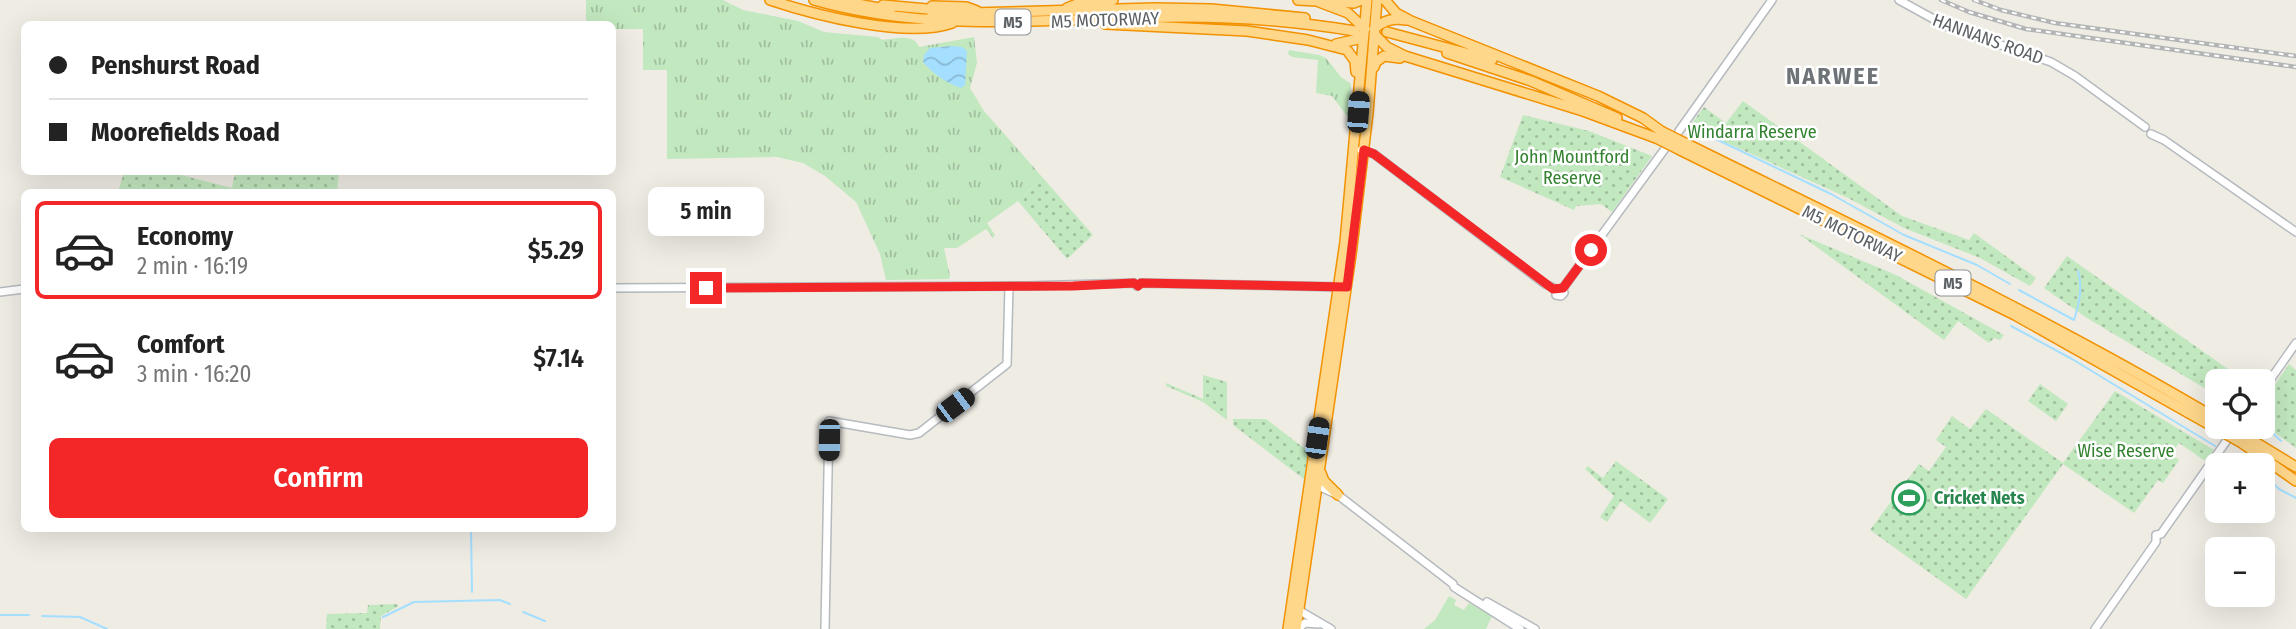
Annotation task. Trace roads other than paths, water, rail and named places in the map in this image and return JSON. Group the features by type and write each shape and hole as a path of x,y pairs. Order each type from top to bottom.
{"highway":[{"path":"770,0 814,14 879,25 939,27 953,22"},
{"path":"789,0 864,19 925,24 953,22"},
{"name":"M5 MOTORWAY","path":"814,0 881,15 953,22 1214,18 1286,22 1367,31"},
{"name":"M5 MOTORWAY","path":"836,0 904,12 967,14 1211,9 1264,13 1367,31"},
{"path":"858,0 911,8 978,12"},
{"path":"881,0 966,7 978,12"},
{"path":"1063,10 1077,4 1113,0"},
{"path":"1298,0 1353,3 1361,0"},
{"path":"1314,487 1320,471 1359,149 1372,72 1373,47 1367,31 1366,16 1372,0"},
{"path":"1357,133 1372,0"},
{"path":"1385,0 1396,13 1411,21"},
{"path":"1319,2 1348,13 1393,51 1452,73"},
{"path":"1331,44 1358,40 1367,31 1388,20 1411,21"},
{"path":"1073,21 1160,28 1256,31 1331,44 1347,50 1355,61 1359,149"},
{"name":"M5","path":"1411,21 1598,96 1643,118 1658,135"},
{"name":"M5 MOTORWAY","path":"1387,35 1531,81 1658,135 1989,292 2147,377 2205,412"},
{"path":"1372,72 1380,58 1391,56 1550,100 1658,135"},
{"name":"M5 MOTORWAY","path":"1683,147 2007,310 2220,430 2296,467"},
{"path":"1297,629 1296,608 1336,308 1343,287"},
{"name":"M5","path":"2245,440 2296,479"},
{"path":"1320,471 1324,481 1340,498"},
{"path":"1288,629 1296,608"}],"main road":[{"path":"1679,131 1772,0"},
{"name":"HANNANS ROAD","path":"1899,0 1958,31 2025,51 2075,76 2145,127 2145,132 2152,132 2296,232"},
{"path":"1359,149 1374,154 1545,284 1559,289 1664,150"},
{"path":"616,288 1138,283 1343,287"},
{"path":"825,629 829,421 911,435 919,433 1007,363 1009,286"},
{"path":"1316,286 1331,295 1336,308"},
{"path":"0,289 20,289"},
{"path":"2275,373 2296,343"},
{"path":"2095,629 2156,542 2163,541 2161,534 2228,439"},
{"path":"1314,487 1340,498 1453,584 1468,591 1520,627 1535,629"},
{"path":"1296,608 1331,629"},
{"path":"1297,629 1307,622 1322,625"}],"water":[{"path":"962,47 967,51 965,85 961,88 940,78 923,62 924,55 930,48"}],"waterway":[{"path":"1699,131 1831,194 1904,235 1977,265 2010,284"},
{"path":"2019,290 2074,320 2080,290 2078,271"},
{"path":"2011,326 2072,359 2215,446"},
{"path":"2275,435 2281,441"},
{"path":"2275,485 2296,498"},
{"path":"471,532 472,592"},
{"path":"383,617 414,602 500,600 510,604"},
{"path":"523,612 545,621"},
{"path":"0,615 29,615"},
{"path":"42,616 80,617 107,629"}],"tunnel":[{"path":"1357,31 1386,37"}],"railway":[{"path":"1941,0 1969,12 2026,29 2296,67"},
{"path":"1974,0 2001,10 2055,23 2296,56"}],"place":[{"name":"Cricket Nets","path":"1909,498"}],"district":[{"name":"NARWEE","path":"1833,76"}],"park label":[{"name":"Windarra Reserve","path":"1752,132"},
{"name":"John Mountford Reserve","path":"1572,167"},
{"name":"Wise Reserve","path":"2126,451"}]}
